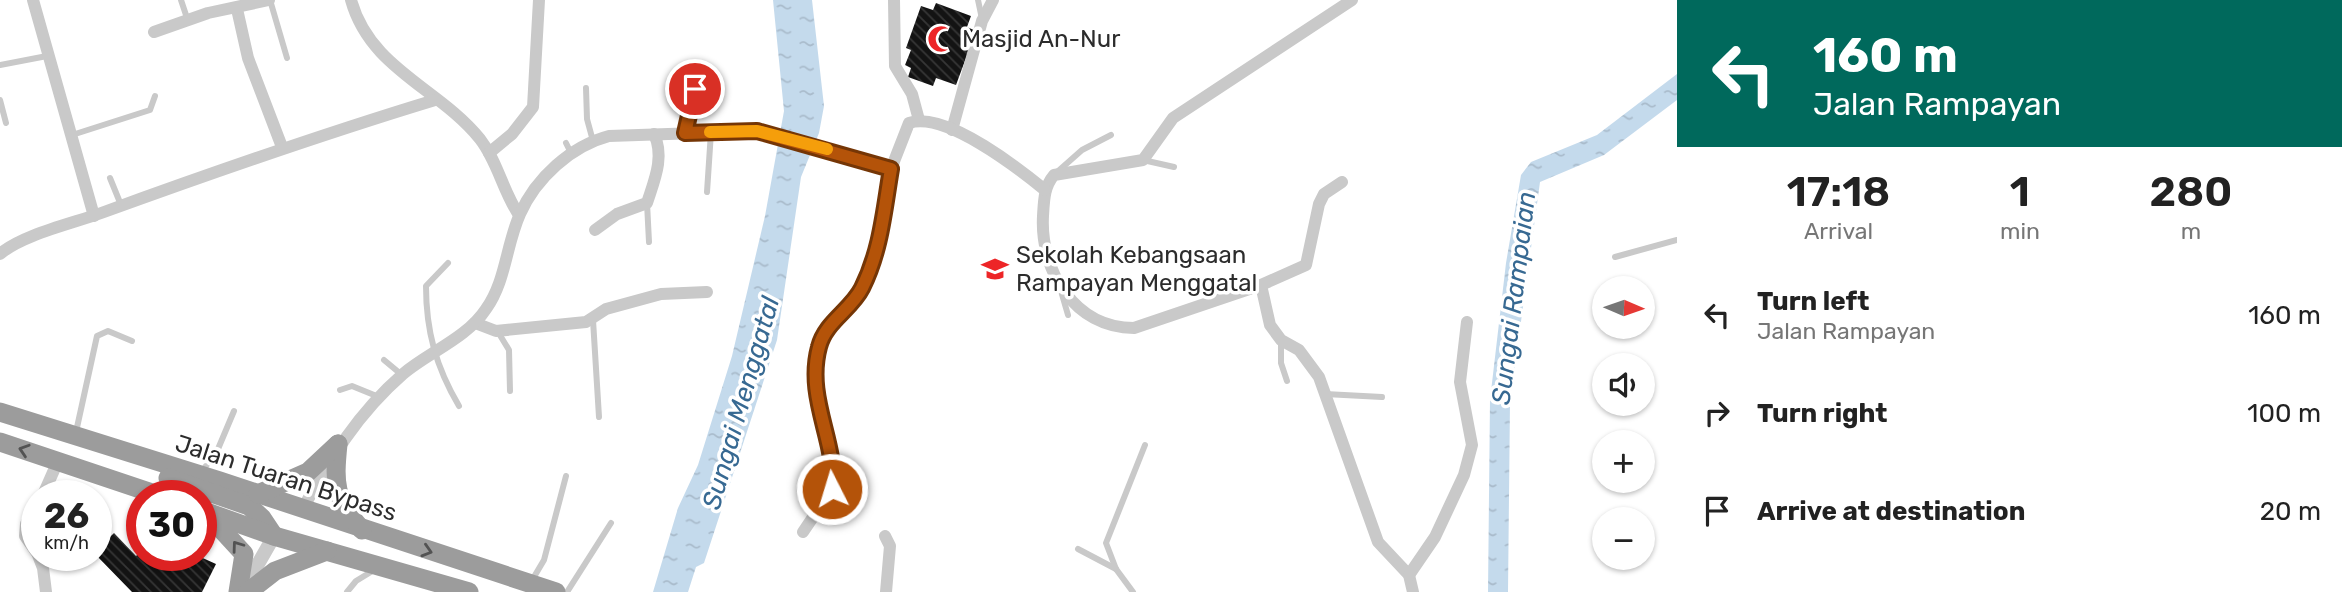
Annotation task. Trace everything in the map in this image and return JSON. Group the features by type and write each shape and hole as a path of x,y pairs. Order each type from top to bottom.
{"highway":[{"name":"Jalan Tuaran Bypass","path":"0,412 200,474 362,530 556,592"},
{"path":"0,422 249,506 262,518 274,536"},
{"path":"0,442 126,484"},
{"path":"258,494 308,472 338,444"},
{"path":"338,444 335,483 338,497 362,530"},
{"path":"217,515 274,536 331,550 469,592"},
{"path":"217,524 235,540 244,554 240,592"},
{"path":"248,592 275,570 331,550"}],"street":[{"path":"33,0 94,216"},
{"path":"154,32 208,13 270,0"},
{"path":"351,0 360,24 383,58 479,138 519,215"},
{"path":"489,153 512,134 533,107 539,0"},
{"path":"894,0 895,66 912,94 919,120"},
{"path":"952,130 982,21 993,0"},
{"path":"1342,182 1324,194 1319,204 1306,265 1261,285 1130,328 1112,325 1081,309 1060,289 1049,264 1043,228 1045,190 1054,175 1143,160 1174,118 1352,0"},
{"path":"237,9 248,58 282,148"},
{"path":"0,254 36,236 282,148 435,100"},
{"path":"803,532 832,489 834,470 819,416 815,378 819,346 831,323 861,289 880,242 891,169 909,123 919,120 952,130 1015,165 1045,190"},
{"path":"302,510 338,444 402,375 475,323 491,302 519,215 568,148 609,136 757,131 836,151 891,169"},
{"path":"595,230 617,214 648,203 658,165 658,143 654,134"},
{"path":"1261,285 1270,325 1281,340 1299,350 1318,377 1378,542 1409,575 1413,592"},
{"path":"475,323 496,331 593,320 606,309 661,294 707,292"},
{"path":"1409,575 1435,537 1464,474 1472,445 1460,382 1467,322"},
{"path":"50,480 58,461"},
{"path":"240,592 274,536"},
{"path":"885,536 890,546 886,592"},
{"path":"43,571 46,592"}],"lane":[{"path":"181,0 188,22"},
{"path":"270,0 287,58"},
{"path":"978,0 982,21"},
{"path":"0,65 47,56"},
{"path":"586,88 587,119 593,141"},
{"path":"685,133 695,89"},
{"path":"72,135 150,110 155,96"},
{"path":"0,100 6,122"},
{"path":"707,192 711,132"},
{"path":"1054,175 1082,150 1111,135"},
{"path":"1143,160 1174,167"},
{"path":"110,178 121,205"},
{"path":"648,203 649,243"},
{"path":"1615,257 1677,240"},
{"path":"448,263 426,286 426,323 440,373 459,406"},
{"path":"1060,289 1068,315"},
{"path":"593,320 599,417"},
{"path":"75,437 97,336 108,331 132,341"},
{"path":"496,331 509,350 510,391"},
{"path":"1281,340 1281,363 1287,381"},
{"path":"384,360 402,375"},
{"path":"340,390 352,386 380,398"},
{"path":"1324,394 1382,397"},
{"path":"200,474 218,449 234,411"},
{"path":"1133,592 1116,569 1106,542 1145,445"},
{"path":"530,583 544,560 566,476"},
{"path":"567,592 611,523"},
{"path":"1078,549 1116,569"},
{"path":"347,592 356,581 382,566"}],"water":[{"name":"Sungai Menggatal","path":"773,0 812,0 824,106 819,133 801,177 777,340 704,563 696,567 688,592 653,592 678,508 698,465 732,356 765,216 784,111"},
{"name":"Sungai Rampaian","path":"1677,74 1677,100 1604,155 1540,182 1510,402 1508,592 1488,592 1490,400 1506,263 1521,175 1531,162 1597,135"}],"building":[{"name":"Masjid An-Nur","path":"936,3 971,16 967,27 976,31 956,85 936,78 933,86 908,77 911,68 905,65 911,50 906,48 921,6 933,10"},
{"path":"114,533 126,546 126,571 212,571 202,592 132,592 112,571"}],"slow traffic":[{"path":"710,132 757,131 827,149"}],"place":[{"name":"Masjid An-Nur","path":"941,39"},
{"name":"Sekolah Kebangsaan Rampayan Menggatal","path":"995,269"}],"route":[{"path":"695,89 685,133 757,131 836,151 891,169 880,242 861,289 831,323 819,346 815,378 819,416 834,470 832,489"}]}
